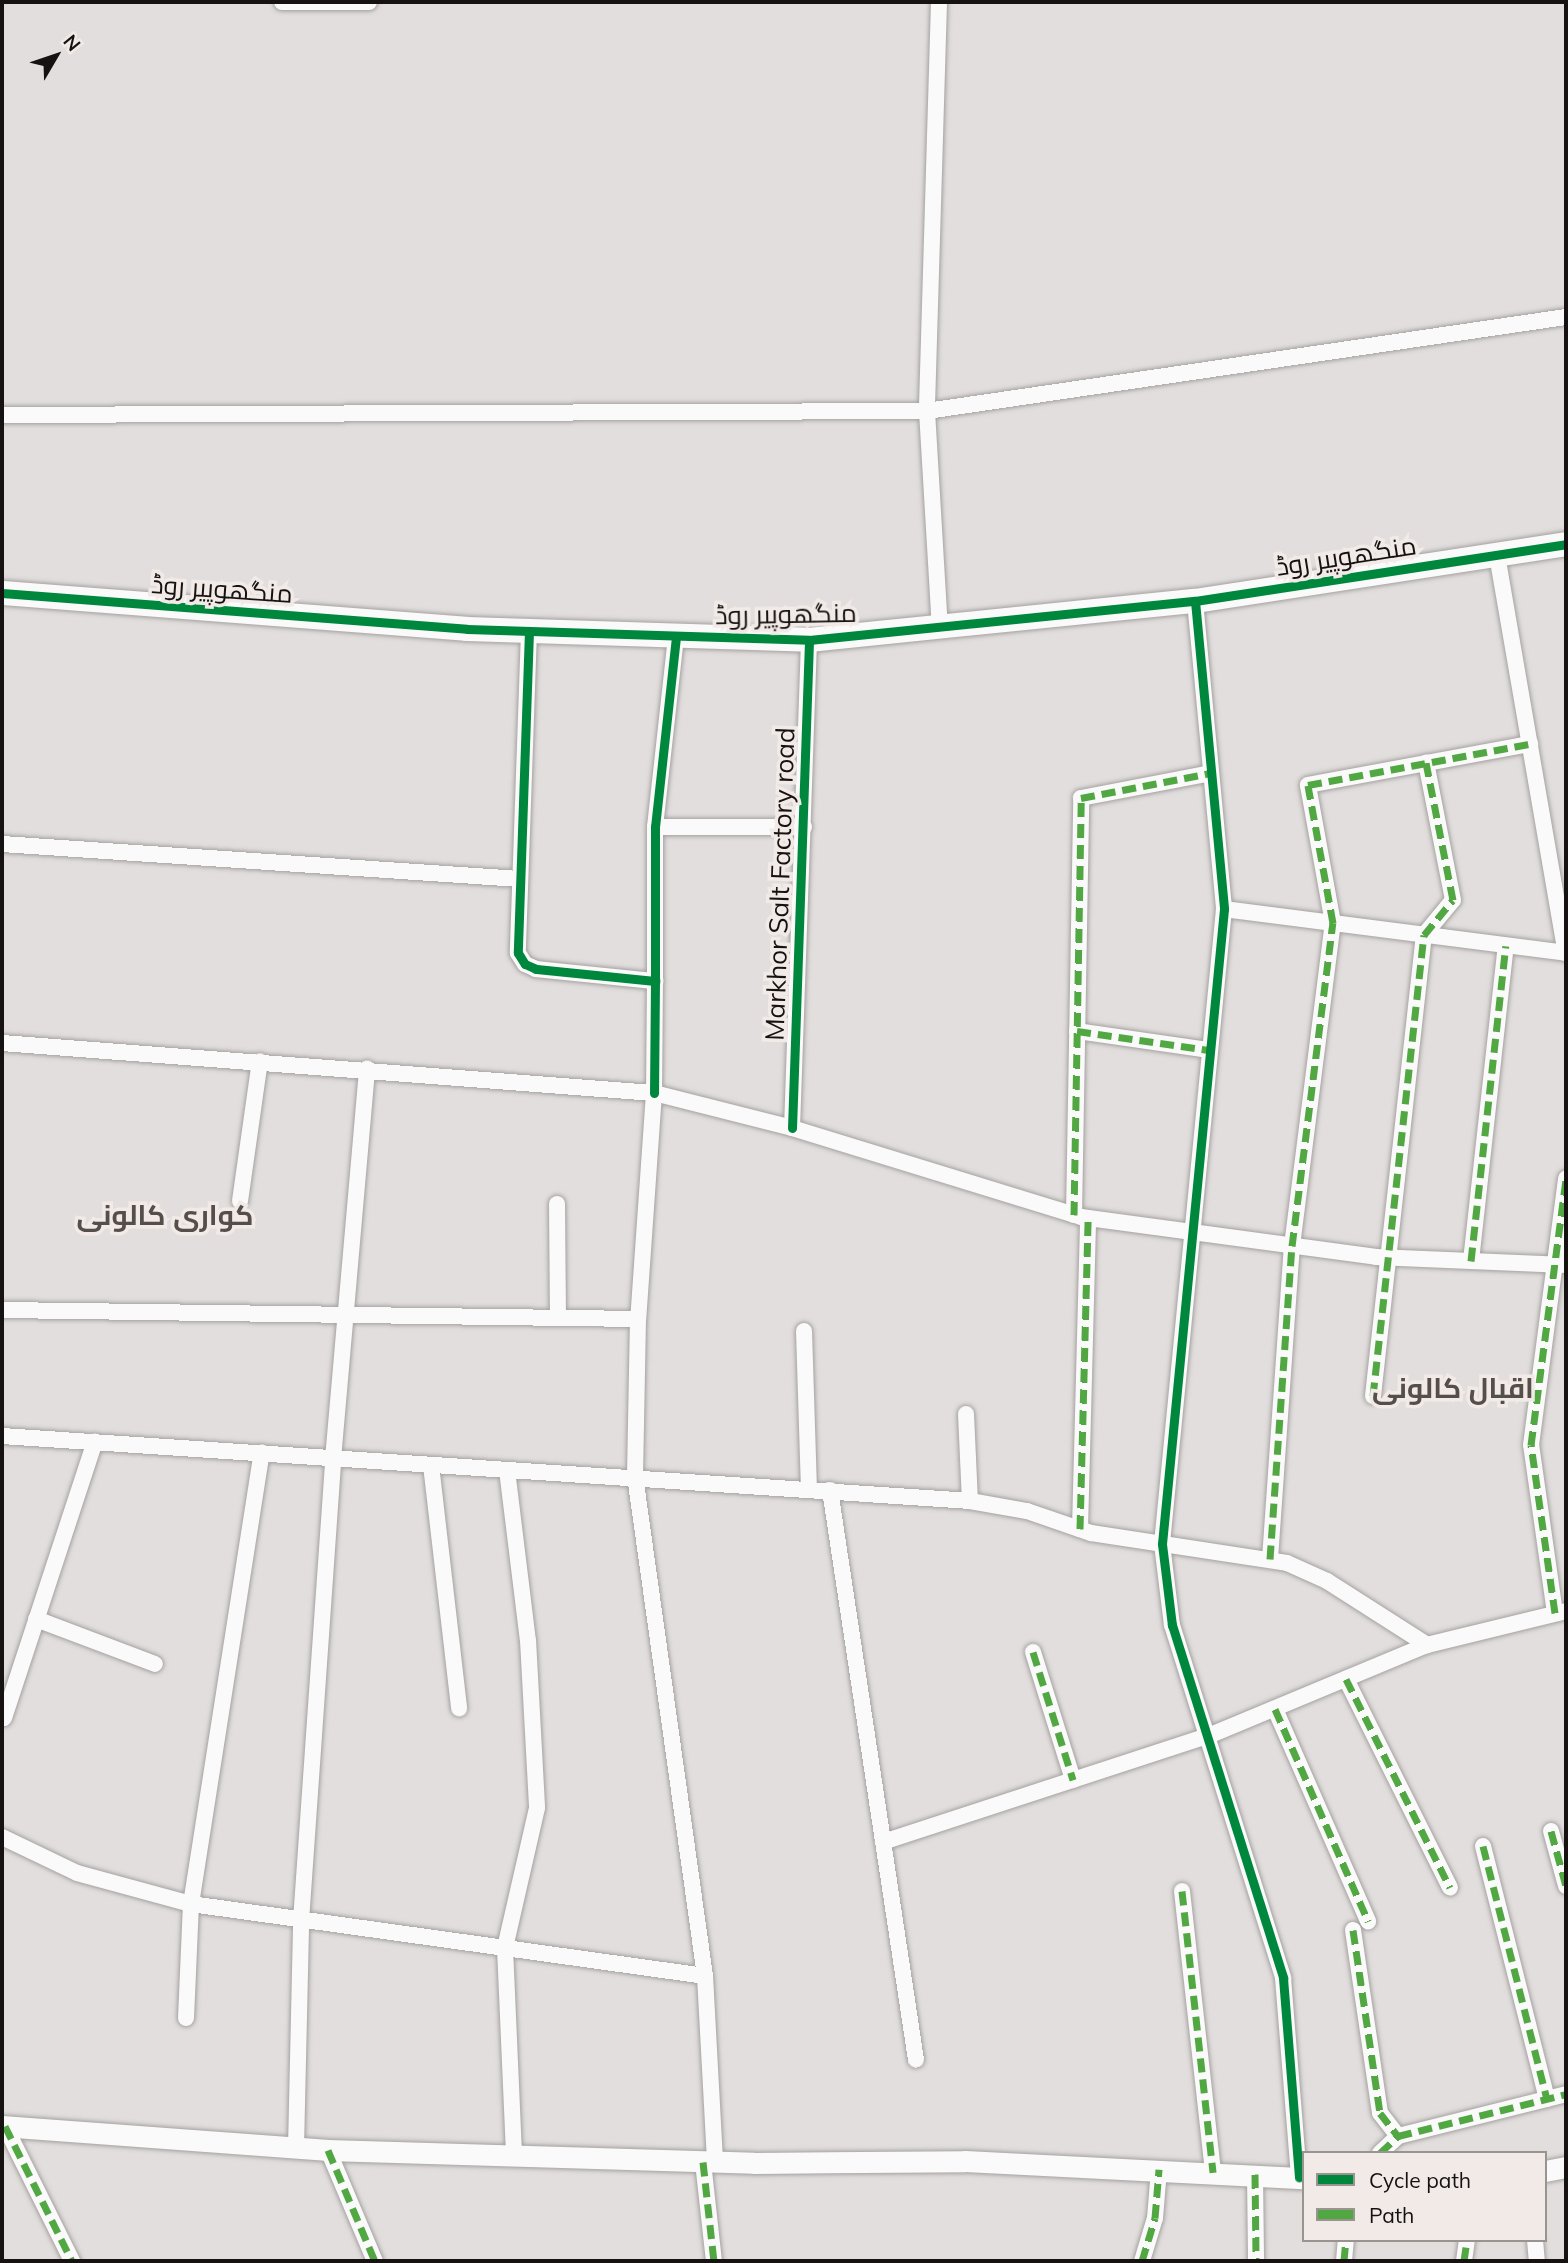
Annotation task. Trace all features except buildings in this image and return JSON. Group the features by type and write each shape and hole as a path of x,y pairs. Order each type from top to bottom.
{"main road":[{"name":"منگھوپیر روڈ","path":"2,593 529,631 809,640 1195,601 1566,544"}],"street":[{"path":"282,2 369,2"},
{"path":"939,2 928,411 940,627"},
{"path":"2,415 928,411 1566,317"},
{"path":"1224,909 1566,953 1558,863 1530,744 1497,555"},
{"path":"3,2126 328,2150 514,2152 709,2162 965,2161 1301,2178 1283,1978 1172,1625 1163,1544 1224,909 1195,601"},
{"path":"529,631 519,953 525,964 536,969 654,981"},
{"path":"676,636 655,827 654,1093 638,1319 635,1476 705,1976 714,2261"},
{"name":"Markhor Salt Factory road","path":"792,1128 809,640"},
{"path":"1270,1559 1292,1246 1333,923 1308,786 1530,744"},
{"path":"1373,1396 1385,1258 1424,935 1453,900 1426,763"},
{"path":"1080,1529 1081,1217 1077,1031 1081,798 1212,773"},
{"path":"655,827 804,827"},
{"path":"2,844 520,878"},
{"path":"1471,1261 1506,946"},
{"path":"1077,1031 1209,1050"},
{"path":"2,1043 367,1068 654,1093 792,1128 1081,1217 1385,1258 1561,1265"},
{"path":"240,1201 260,1061"},
{"path":"296,2148 301,1921 333,1459 367,1068"},
{"path":"883,1842 1208,1736 1427,1645 1560,1612 1531,1445 1561,1265 1566,1178"},
{"path":"557,1204 558,1318"},
{"path":"2,1310 638,1319"},
{"path":"804,1331 809,1488"},
{"path":"966,1414 970,1501"},
{"path":"2,1436 635,1476 970,1501 1027,1511 1080,1529 1270,1559 1327,1581 1427,1645"},
{"path":"4,1718 95,1442"},
{"path":"186,2018 191,1904 262,1453"},
{"path":"431,1465 459,1708"},
{"path":"507,1470 528,1640 537,1808 505,1948 514,2152"},
{"path":"830,1490 916,2060"},
{"path":"36,1619 155,1664"},
{"path":"1033,1651 1073,1780"},
{"path":"1346,1679 1450,1888"},
{"path":"1275,1709 1368,1921"},
{"path":"1551,1831 1566,1886"},
{"path":"2,1837 77,1873 191,1904 705,1976"},
{"path":"1483,1846 1547,2099"},
{"path":"1182,1891 1213,2172"},
{"path":"1353,1930 1380,2113 1398,2136"},
{"path":"1382,2151 1398,2136 1566,2094"},
{"path":"3,2126 72,2261"},
{"path":"328,2150 375,2261"},
{"path":"1547,2171 1566,2167"},
{"path":"1142,2261 1155,2218 1160,2169"},
{"path":"1255,2174 1256,2261"},
{"path":"1344,2261 1346,2242"},
{"path":"1464,2261 1467,2242"},
{"path":"1535,2242 1536,2261"}],"marked path":[{"path":"1270,1559 1292,1246 1333,923 1308,785 1530,744"},
{"path":"1373,1396 1424,935 1453,900 1426,763"},
{"path":"1074,1215 1081,798 1211,773"},
{"path":"1471,1261 1506,946"},
{"path":"1077,1031 1209,1050"},
{"path":"1555,1613 1531,1445 1566,1178"},
{"path":"1080,1529 1088,1218"},
{"path":"1033,1652 1073,1780"},
{"path":"1346,1679 1450,1888"},
{"path":"1275,1709 1368,1921"},
{"path":"1551,1831 1566,1886"},
{"path":"1483,1846 1547,2099"},
{"path":"1182,1891 1213,2172"},
{"path":"1353,1930 1380,2113 1398,2136"},
{"path":"1382,2151 1398,2136 1566,2094"},
{"path":"5,2126 72,2261"},
{"path":"328,2150 375,2261"},
{"path":"703,2162 714,2261"},
{"path":"1142,2261 1155,2218 1159,2169"},
{"path":"1255,2174 1256,2261"},
{"path":"1344,2261 1346,2242"},
{"path":"1464,2261 1467,2242"}],"cycle path":[{"path":"2,593 467,629 809,640 1195,601 1566,544"},
{"path":"1195,601 1224,909 1162,1544 1172,1625 1283,1978 1299,2177"},
{"path":"529,631 518,953 525,964 536,969 655,981 654,1093"},
{"path":"655,981 655,827 676,636"},
{"path":"792,1128 809,640"}],"district":[{"name":"کواری کالونی","path":"165,1215"},
{"name":"اقبال کالونی","path":"1453,1388"}]}
